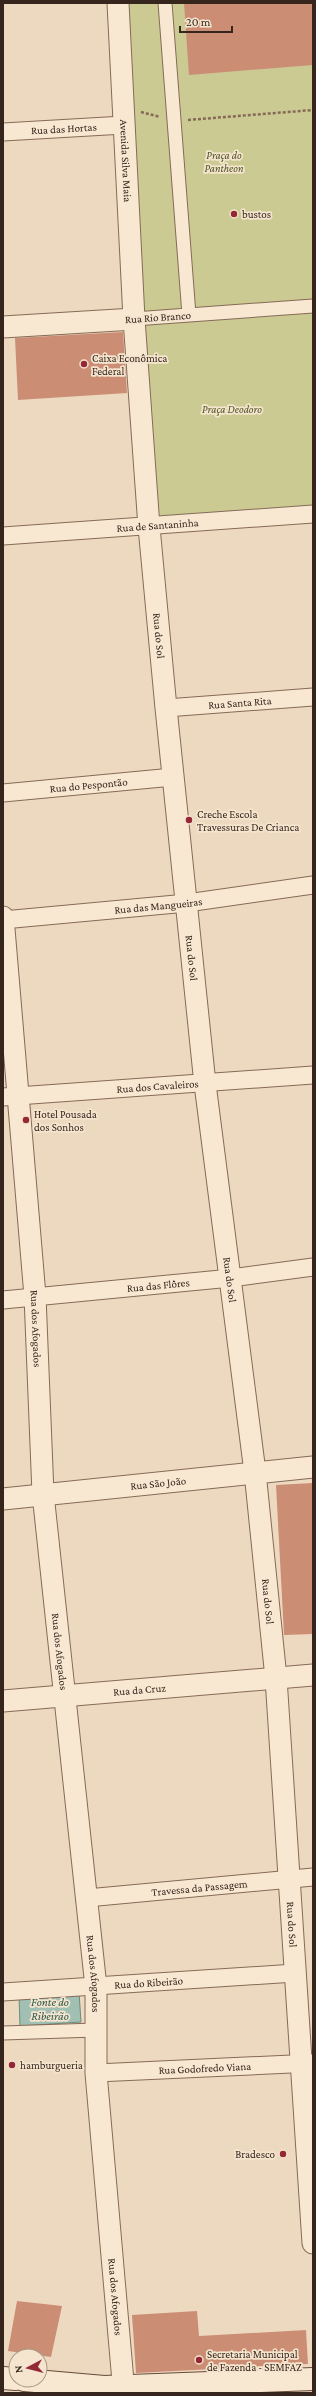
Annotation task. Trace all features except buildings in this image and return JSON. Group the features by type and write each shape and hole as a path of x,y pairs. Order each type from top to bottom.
{"main road":[{"path":"48,2382 124,2390 312,2378"}],"street":[{"name":"Avenida Silva Maia","path":"118,3 134,319"},
{"path":"166,3 189,315"},
{"name":"Rua das Hortas","path":"3,132 124,116"},
{"name":"Rua Rio Branco","path":"3,327 313,306"},
{"name":"Rua do Sol","path":"134,319 149,527 173,778 205,1084 255,1472 276,1678 295,1973 306,2063 313,2237"},
{"name":"Rua de Santaninha","path":"3,536 149,527 313,514"},
{"name":"Rua Santa Rita","path":"166,708 313,697"},
{"name":"Rua do Pespontão","path":"3,793 173,778"},
{"name":"Rua das Mangueiras","path":"3,920 187,903 313,885"},
{"name":"Rua dos Afogados","path":"3,917 10,1097 35,1296 43,1494 96,1987 96,2073 124,2390"},
{"name":"Rua dos Cavaleiros","path":"10,1097 205,1084 313,1074"},
{"name":"Rua das Flôres","path":"3,1300 231,1278 313,1267"},
{"name":"Rua São João","path":"3,1499 313,1467"},
{"name":"Rua da Cruz","path":"3,1701 313,1675"},
{"name":"Travessa da Passagem","path":"87,1898 313,1877"},
{"name":"Rua do Ribeirão","path":"3,1993 295,1973"},
{"path":"3,2033 96,2030"},
{"name":"Rua Godofredo Viana","path":"96,2073 306,2063"}],"path":[{"path":"124,116 174,121 313,110"}],"green space":[{"path":"125,3 184,3 313,65 313,508 160,520 144,330"}],"water":[{"name":"Fonte do Ribeirão","path":"79,1992 81,2022 20,2026 19,1995"}],"place":[{"name":"bustos","path":"234,214"},
{"name":"Caixa Econômica Federal","path":"84,364"},
{"name":"Creche Escola Travessuras De Crianca","path":"189,820"},
{"name":"Hotel Pousada dos Sonhos","path":"26,1120"},
{"name":"hamburgueria","path":"12,2065"},
{"name":"Bradesco","path":"283,2154"},
{"name":"Secretaria Municipal de Fazenda - SEMFAZ","path":"199,2360"}],"park label":[{"name":"Praça do Pantheon","path":"224,161"},
{"name":"Praça Deodoro","path":"232,409"}]}
